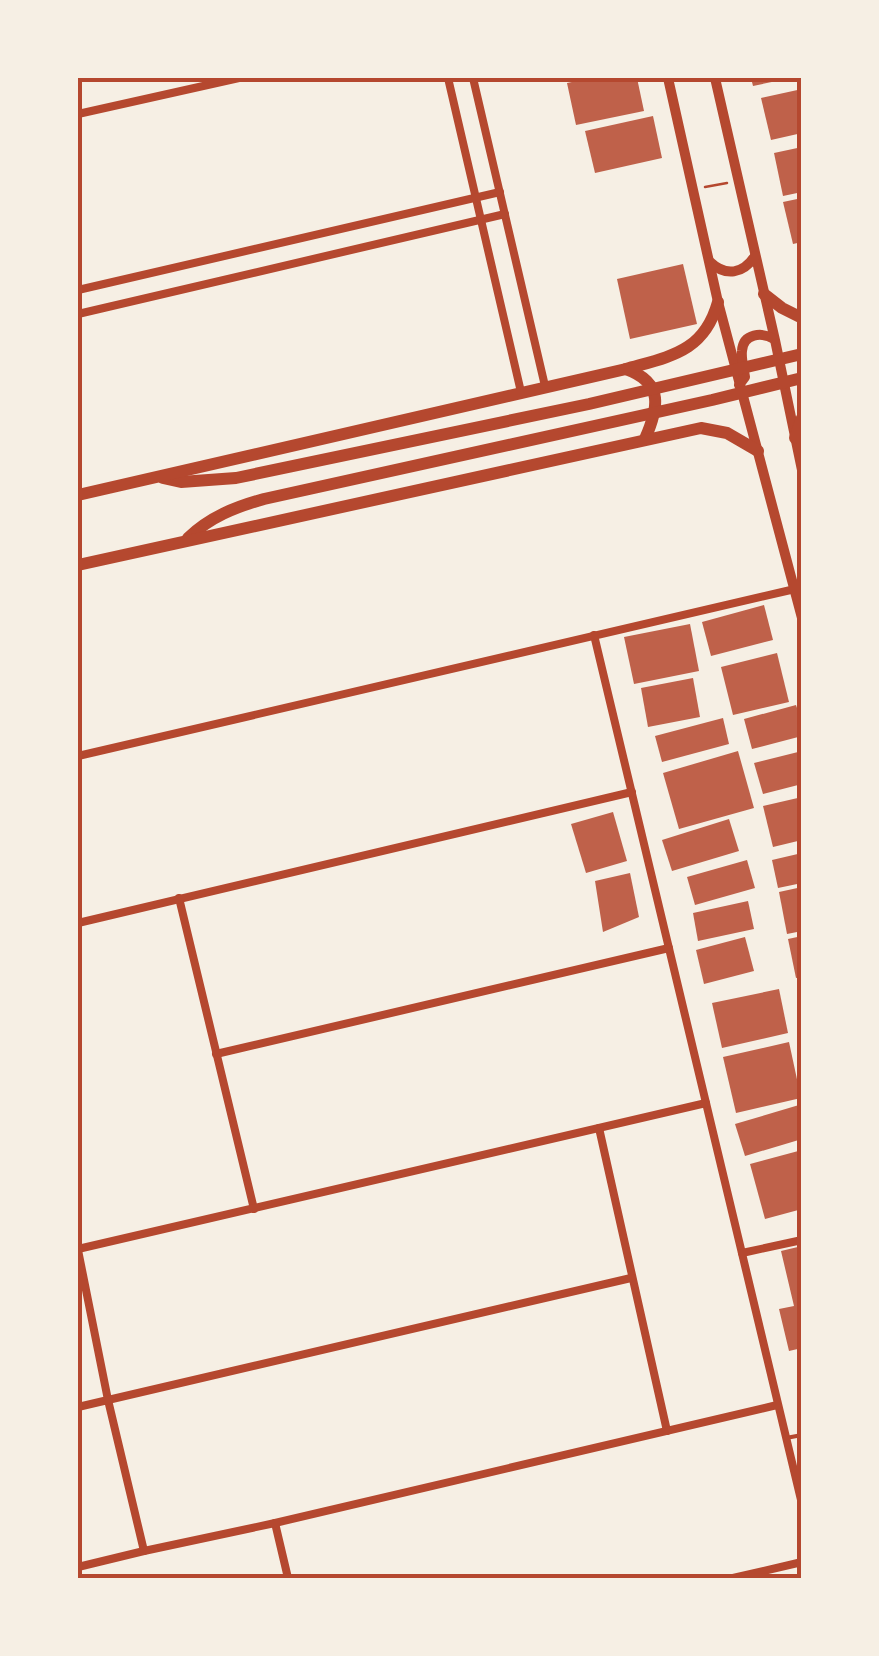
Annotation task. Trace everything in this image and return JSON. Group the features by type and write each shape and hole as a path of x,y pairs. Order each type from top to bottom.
{"main road":[{"path":"764,294 802,318"},
{"path":"78,496 680,353 711,323 718,302"},
{"path":"158,476 181,482 236,478 589,404 802,354"},
{"path":"626,368 644,378 655,396 654,416 644,439"},
{"path":"186,540 204,522 264,498 802,378"},
{"path":"795,438 802,418"},
{"path":"78,566 701,428 738,438 758,452"}],"street":[{"path":"78,114 240,78"},
{"path":"448,78 521,392"},
{"path":"473,78 545,386"},
{"path":"668,78 718,302 802,618"},
{"path":"715,78 802,470"},
{"path":"78,290 500,192"},
{"path":"78,314 505,214"},
{"path":"709,261 717,269 739,272 755,256"},
{"path":"739,386 746,377 742,351 746,340 764,334 775,340"},
{"path":"78,756 795,589"},
{"path":"594,634 802,1504"},
{"path":"78,924 632,792"},
{"path":"179,898 254,1209"},
{"path":"216,1054 669,948"},
{"path":"144,1550 78,1250 706,1103"},
{"path":"599,1128 667,1431"},
{"path":"742,1253 802,1240"},
{"path":"78,1407 631,1278"},
{"path":"78,1567 777,1405"},
{"path":"275,1523 288,1578"},
{"path":"733,1578 802,1562"}],"lane":[{"path":"786,1438 802,1435"}],"path":[{"path":"693,190 738,180"}],"building":[{"path":"591,78 637,78 644,111 576,125 567,83"},
{"path":"751,78 786,78 786,79 753,86"},
{"path":"802,89 802,133 771,140 761,98"},
{"path":"653,116 662,158 595,173 585,131"},
{"path":"802,147 802,192 783,196 774,153"},
{"path":"802,198 802,242 793,244 783,202"},
{"path":"683,264 697,324 630,339 617,279"},
{"path":"764,605 773,640 711,656 702,622"},
{"path":"690,624 699,671 634,684 624,637"},
{"path":"777,653 789,702 733,715 721,667"},
{"path":"693,678 700,717 648,727 641,688"},
{"path":"796,705 802,736 752,749 744,719"},
{"path":"723,718 729,744 662,762 655,736"},
{"path":"738,751 754,808 679,829 663,773"},
{"path":"802,751 802,784 763,794 754,763"},
{"path":"802,797 802,840 773,847 763,806"},
{"path":"613,812 627,861 586,873 571,824"},
{"path":"729,819 739,851 672,871 662,840"},
{"path":"802,853 802,883 778,888 772,860"},
{"path":"747,860 755,888 695,905 687,877"},
{"path":"630,873 639,917 603,932 595,881"},
{"path":"802,887 802,931 787,934 779,892"},
{"path":"748,901 754,929 698,941 693,913"},
{"path":"802,936 802,977 796,978 788,939"},
{"path":"745,937 754,971 704,984 696,950"},
{"path":"779,989 788,1033 722,1048 712,1003"},
{"path":"789,1042 801,1098 736,1113 723,1057"},
{"path":"799,1105 802,1139 745,1156 735,1124"},
{"path":"802,1150 802,1209 765,1219 750,1164"},
{"path":"802,1246 802,1348 789,1351 779,1309 794,1306 781,1251"}]}
